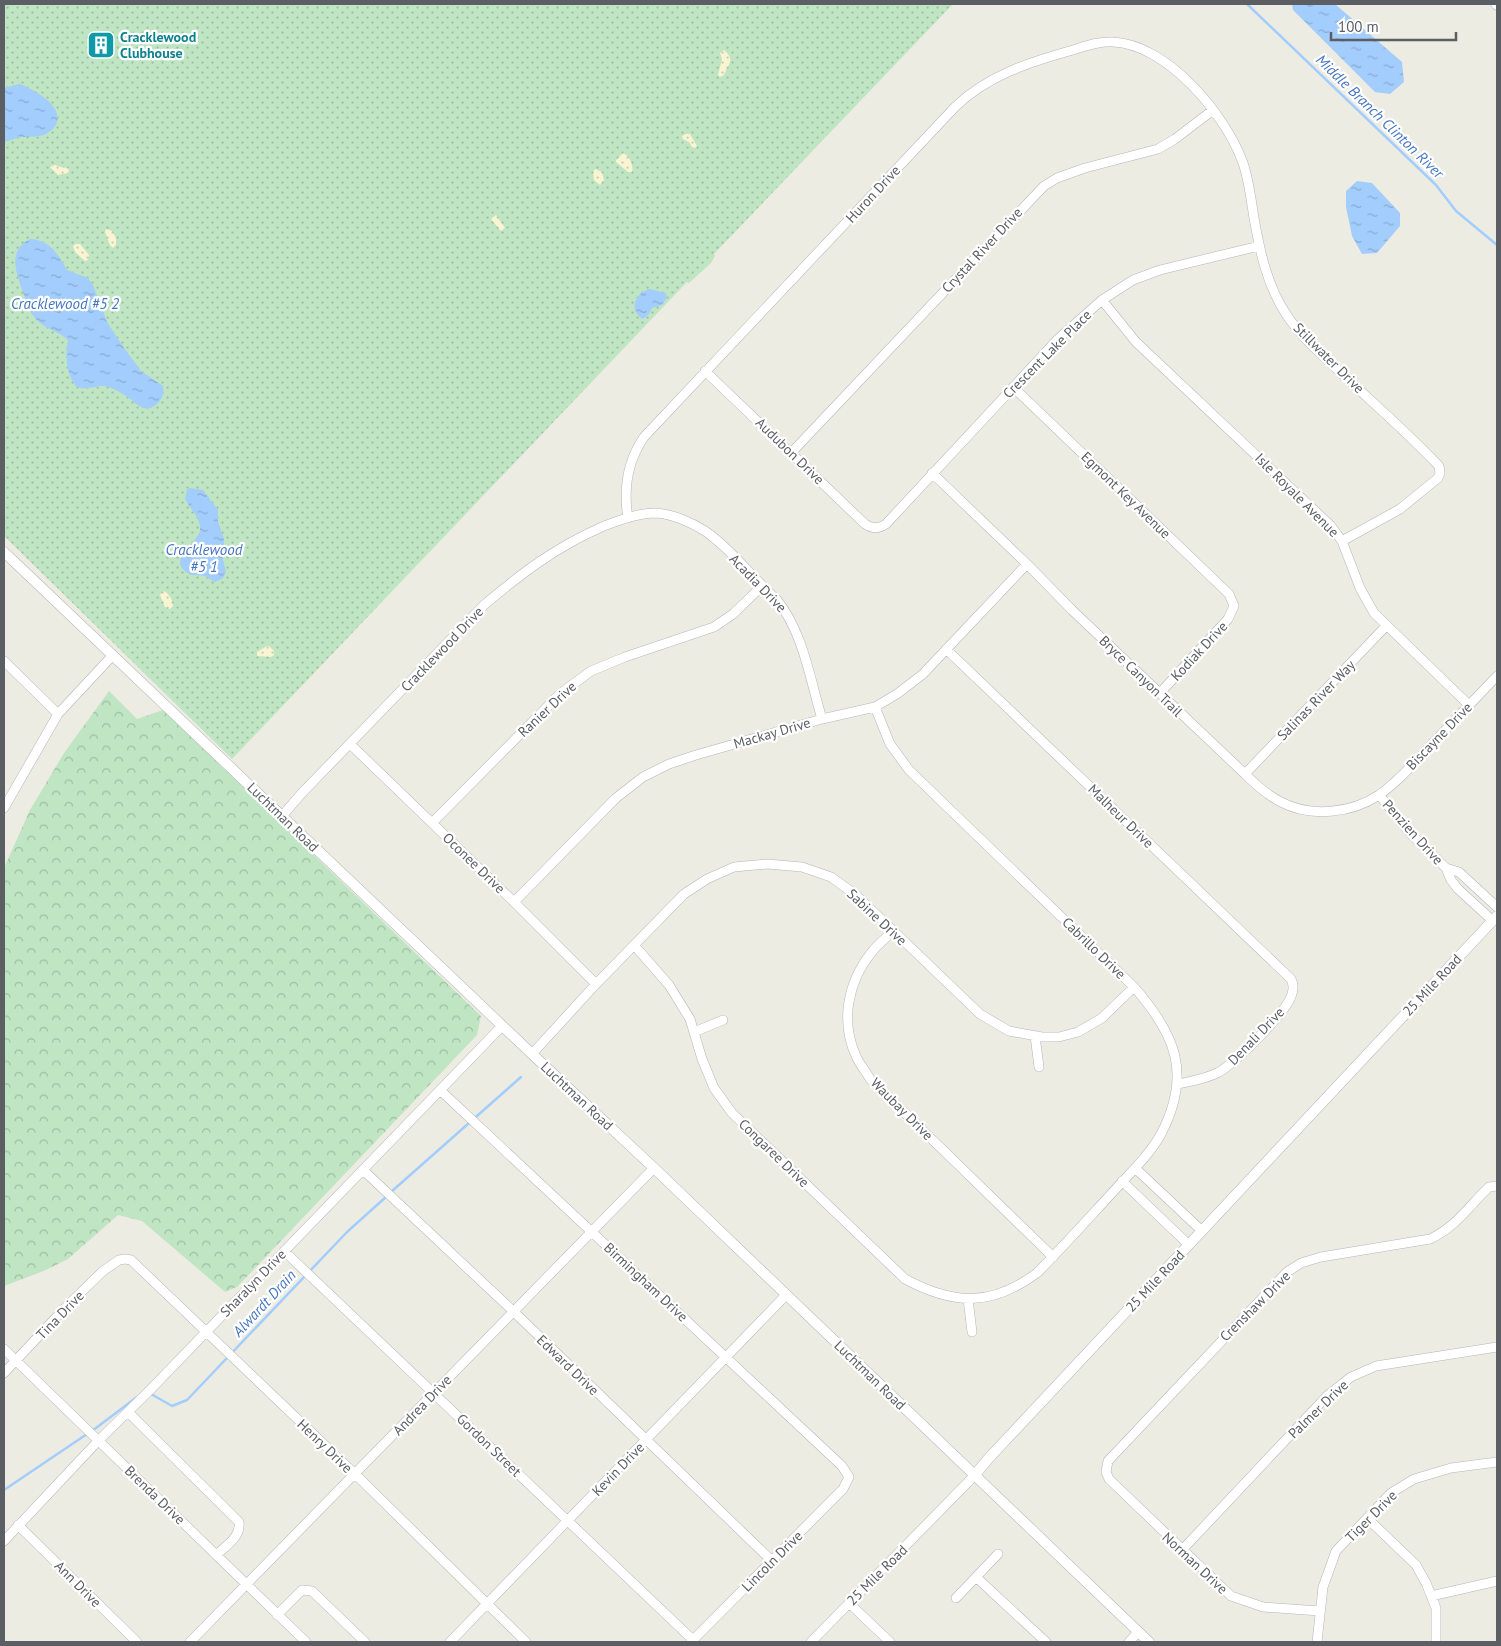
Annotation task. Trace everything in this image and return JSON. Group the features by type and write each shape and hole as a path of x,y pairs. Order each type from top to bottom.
{"street":[{"name":"Huron Drive","path":"628,518 625,493 628,472 634,454 651,429 969,94 990,81 1034,61 1099,42 1115,42 1130,44 1167,62 1191,84 1213,110"},
{"name":"Stillwater Drive","path":"1213,110 1229,132 1243,163 1259,246 1267,276 1287,315 1315,348 1439,466 1440,473 1438,478 1400,509 1342,541"},
{"name":"Crystal River Drive","path":"792,452 1044,186 1057,178 1085,168 1158,149 1175,139 1213,110"},
{"name":"Crescent Lake Place","path":"877,528 886,524 1058,339 1102,300 1133,280 1160,270 1259,246"},
{"name":"Isle Royale Avenue","path":"1102,300 1136,342 1319,515 1342,541 1364,598 1374,613 1469,705"},
{"name":"Audubon Drive","path":"706,371 865,524 877,528"},
{"name":"Egmont Key Avenue","path":"1013,388 1229,594 1234,606"},
{"name":"Bryce Canyon Trail","path":"932,473 1072,610 1263,791 1282,803 1309,810 1333,812 1358,805 1379,795"},
{"name":"Acadia Drive","path":"628,518 656,513 682,519 705,532 723,546 777,600 795,627 822,719"},
{"name":"Cracklewood Drive","path":"282,816 484,605 545,557 576,538 628,518"},
{"name":"Luchtman Road","path":"4,552 654,1168 1147,1642"},
{"name":"Mackay Drive","path":"514,902 616,798 643,777 669,764 696,755 822,719 875,707 897,694 913,682 946,649 1027,564"},
{"name":"Ranier Drive","path":"432,823 561,693 591,671 714,626 733,614 762,586"},
{"name":"Kodiak Drive","path":"1160,693 1224,626 1232,614 1234,606"},
{"name":"Salinas River Way","path":"1245,774 1386,626"},
{"name":"Malheur Drive","path":"946,649 1291,979 1294,986"},
{"path":"4,808 40,742 58,714 113,655"},
{"path":"4,662 58,714"},
{"name":"Biscayne Drive","path":"1379,795 1403,774 1497,676"},
{"name":"Cabrillo Drive","path":"875,707 890,744 909,770 1134,987 1153,1008 1166,1029 1176,1055 1178,1084 1173,1105 1160,1136 1135,1168 1037,1273 1024,1282 993,1296 972,1299"},
{"name":"Oconee Drive","path":"350,744 596,984"},
{"name":"Penzien Drive","path":"1379,795 1412,835 1446,868 1451,880 1458,888 1495,919"},
{"name":"Sabine Drive","path":"532,1054 596,984 684,894 707,879 734,868 767,864 802,867 831,877 856,895 980,1014 1009,1031 1035,1036 1059,1037 1078,1032 1102,1018 1134,987"},
{"name":"Penzien Drive","path":"1446,868 1459,872 1497,907"},
{"name":"25 Mile Road","path":"811,1642 974,1476 1495,919"},
{"name":"Waubay Drive","path":"894,931 871,953 854,978 847,1004 848,1031 856,1056 870,1079 1053,1256"},
{"name":"Congaree Drive","path":"634,945 670,985 690,1019 702,1059 714,1088 732,1113 905,1279 925,1289 949,1296 972,1299"},
{"name":"Denali Drive","path":"1178,1084 1201,1080 1230,1065 1270,1025 1292,996 1294,986"},
{"path":"694,1032 723,1020"},
{"name":"Sharalyn Drive","path":"4,1541 99,1440 502,1026"},
{"path":"1035,1036 1039,1067"},
{"name":"Birmingham Drive","path":"440,1090 842,1466 849,1477"},
{"name":"Andrea Drive","path":"190,1642 654,1168"},
{"path":"1135,1168 1202,1231"},
{"name":"Edward Drive","path":"363,1170 513,1311 772,1561"},
{"path":"1122,1181 1189,1245"},
{"name":"Crenshaw Drive","path":"1108,1461 1287,1272 1301,1263 1321,1257 1430,1239 1458,1221 1493,1187"},
{"name":"Gordon Street","path":"284,1251 692,1641"},
{"name":"Henry Drive","path":"119,1260 131,1260 136,1263 526,1642"},
{"name":"Tina Drive","path":"4,1373 66,1307 104,1271 119,1260"},
{"name":"Kevin Drive","path":"450,1642 786,1295"},
{"path":"972,1299 972,1332"},
{"name":"Palmer Drive","path":"1182,1550 1327,1396 1346,1380 1376,1366 1497,1346"},
{"name":"Brenda Drive","path":"4,1349 306,1642"},
{"path":"128,1412 239,1522 239,1531 236,1537 216,1555"},
{"name":"Norman Drive","path":"1108,1461 1106,1472 1109,1479 1231,1596 1263,1607 1320,1611"},
{"name":"Tiger Drive","path":"1317,1642 1323,1587 1336,1552 1391,1493 1414,1479 1452,1468 1497,1462"},
{"name":"Lincoln Drive","path":"692,1641 843,1489 849,1477"},
{"path":"1368,1518 1416,1565 1436,1608 1436,1642"},
{"name":"Ann Drive","path":"18,1525 137,1642"},
{"path":"956,1598 998,1554"},
{"path":"976,1577 1046,1642"},
{"path":"1432,1596 1497,1581"},
{"path":"277,1615 302,1590 312,1591 364,1642"},
{"path":"849,1603 890,1642"},
{"path":"1128,1642 1138,1632"}],"green space":[{"path":"4,4 953,4 714,254 715,256 711,263 689,283 687,282 232,759 4,536"},
{"path":"109,691 137,719 163,710 481,1016 477,1035 237,1287 225,1292 142,1221 118,1215 68,1259 46,1270 4,1286 4,868 30,810 64,753"}],"sand":[{"path":"724,50 730,57 730,62 724,75 720,77 718,75 722,59 720,53"},
{"path":"690,134 697,146 695,148 683,139 682,136"},
{"path":"623,153 630,161 632,172 628,172 616,162"},
{"path":"55,165 67,167 68,173 58,175 50,167"},
{"path":"595,169 602,172 604,180 600,185 594,180 593,172"},
{"path":"496,215 505,228 501,231 491,219"},
{"path":"106,229 112,231 116,238 116,245 113,248 105,232"},
{"name":"Cracklewood #5 2","path":"80,244 89,255 88,260 85,261 75,252 73,246"},
{"path":"163,591 171,599 173,606 170,609 165,607 160,595"},
{"path":"267,646 274,651 274,655 271,657 257,656 257,652"}],"water":[{"path":"1292,4 1335,4 1402,62 1404,82 1390,94 1375,92 1293,10"},
{"path":"19,84 35,91 50,103 58,117 56,125 43,135 21,137 4,142 4,88"},
{"path":"1357,181 1372,183 1400,213 1400,226 1377,253 1362,254 1352,236 1346,207 1346,191"},
{"name":"Cracklewood #5 2","path":"30,239 49,245 67,270 88,278 93,285 107,322 122,345 141,371 163,386 162,397 154,407 142,408 129,398 105,386 81,388 75,385 67,363 68,340 39,322 33,316 16,272 15,264 18,250"},
{"path":"649,289 666,293 667,298 662,305 652,308 643,319 636,312 635,303 640,294"},
{"name":"Cracklewood #5 1","path":"190,488 203,490 218,510 218,521 224,539 223,560 226,572 223,578 215,582 205,576 188,573 181,567 180,561 182,556 195,540 200,530 197,518 185,499 187,490"}],"waterway":[{"name":"Middle Branch Clinton River","path":"1247,4 1436,185 1456,211 1497,245"},
{"name":"Alwardt Drain","path":"391,1192 521,1077"},
{"name":"Alwardt Drain","path":"151,1394 172,1406 187,1400 347,1232 387,1196"},
{"name":"Alwardt Drain","path":"92,1431 137,1397"},
{"name":"Alwardt Drain","path":"4,1490 87,1434"}],"place":[{"name":"Cracklewood Clubhouse","path":"101,45"}]}
